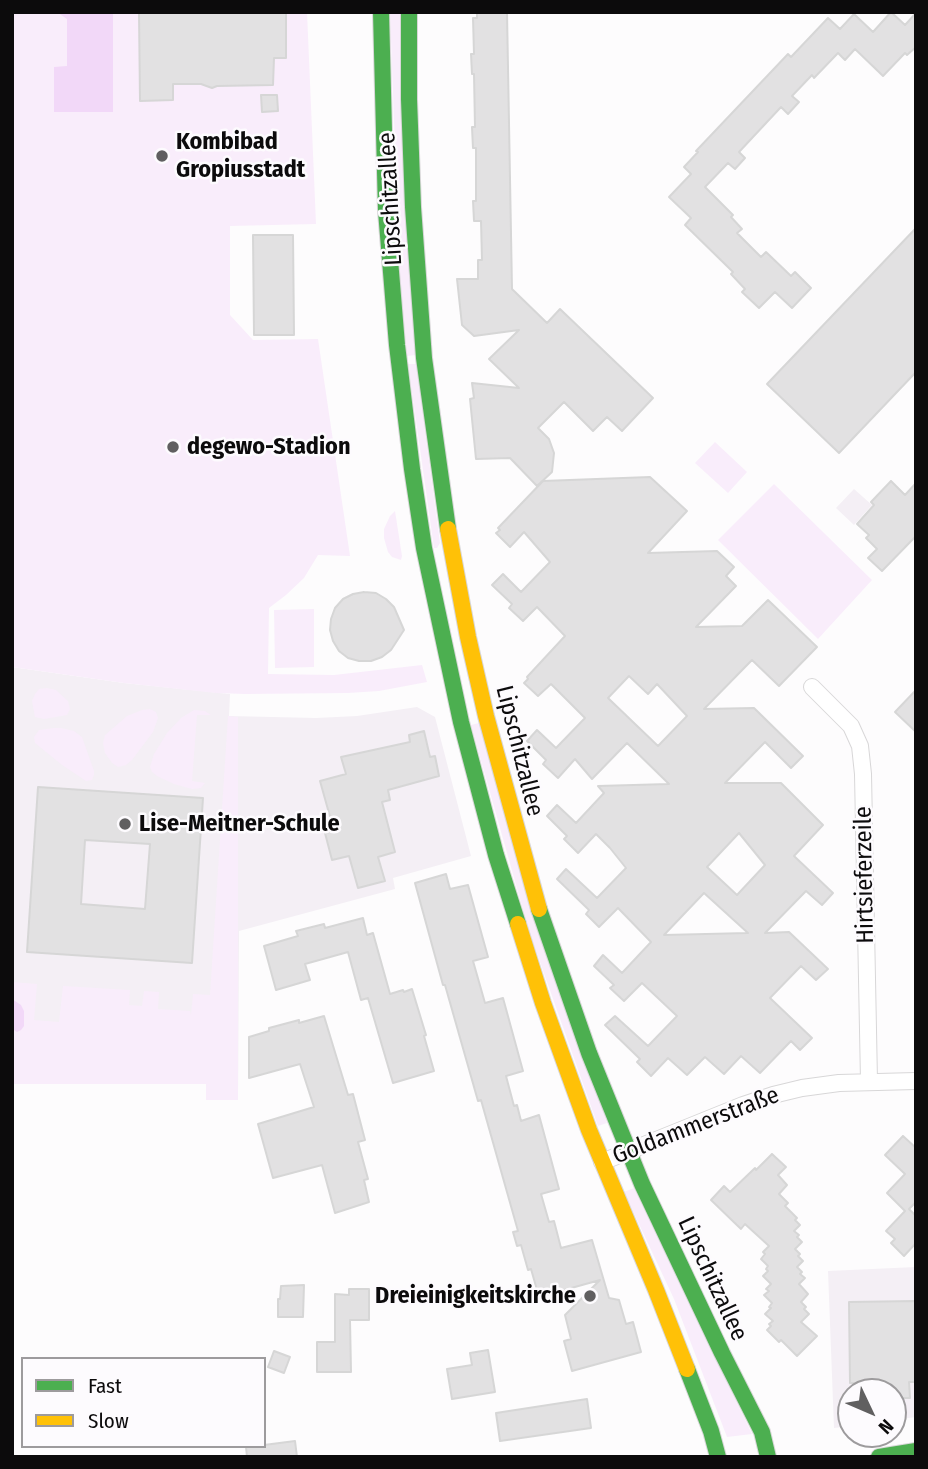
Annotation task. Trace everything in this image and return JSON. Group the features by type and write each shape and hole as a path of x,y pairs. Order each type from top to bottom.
{"street":[{"name":"Lipschitzallee","path":"381,12 386,211 402,394 427,564 452,685 487,824 543,1003 602,1162 667,1319 718,1457"},
{"name":"Lipschitzallee","path":"409,12 410,153 417,281 432,420 453,559 478,679 511,812 540,912 589,1053 681,1269 762,1432 768,1457"},
{"path":"427,564 453,559"},
{"path":"452,685 478,679"},
{"name":"Hirtsieferzeile","path":"812,687 851,726 860,746 863,774 869,1082"},
{"name":"Goldammerstraße","path":"602,1162 772,1095 802,1088 916,1081"},
{"path":"880,1457 916,1451"}],"shaded area":[{"path":"12,12 307,12 316,224 230,226 230,315 253,340 318,339 350,556 318,555 304,578 269,608 268,674 334,675 422,665 427,682 379,691 348,693 216,693 12,667"},
{"path":"57,12 113,12 113,112 54,112 54,67 67,66 67,19"},
{"path":"390,12 400,12 416,355 407,356 400,282"},
{"path":"408,364 416,364 440,543 437,548 434,548"},
{"path":"715,442 747,472 728,493 695,463"},
{"path":"774,484 872,580 818,639 718,540"},
{"path":"854,489 872,505 854,525 836,508"},
{"path":"395,511 401,560 392,557 388,552 384,538 384,529"},
{"path":"314,609 314,667 275,668 274,610"},
{"name":"Lise-Meitner-Schule","path":"12,667 124,683 230,694 229,716 316,718 357,716 417,707 435,717 471,856 393,878 395,889 239,931 238,1100 206,1100 206,1084 12,1084"},
{"path":"39,689 56,690 68,701 70,709 67,715 44,719 35,717 32,701"},
{"path":"150,709 156,712 158,718 153,732 132,760 118,767 105,753 105,735 127,716"},
{"path":"194,710 205,711 211,715 197,715 192,781 205,783 201,788 192,789 157,776 150,767 154,754 167,733 181,718"},
{"path":"228,716 238,717 238,1100 206,1100 206,1084 12,1084 12,982 37,984 34,1020 59,1022 63,986 130,990 129,1005 142,1006 144,991 159,992 158,1009 190,1011 191,1015 193,994 210,995"},
{"path":"479,723 607,1123 598,1126 529,931 471,725"},
{"path":"54,728 74,731 82,737 94,771 92,780 86,781 35,743 34,737 39,730"},
{"path":"12,999 21,1005 24,1011 24,1026 17,1032 12,1025"},
{"path":"634,1188 752,1434 727,1437 674,1299 624,1192"},
{"path":"916,1267 916,1417 907,1418 907,1378 837,1378 837,1428 834,1428 828,1271"}],"building":[{"path":"139,12 286,12 286,58 274,58 273,85 212,88 201,84 173,84 173,100 140,101"},
{"path":"477,12 507,12 512,289 547,323 560,309 653,398 622,431 607,417 593,431 564,402 538,428 549,439 554,453 552,472 537,486 510,458 476,459 470,399 474,398 472,383 519,388 489,359 519,330 474,336 462,325 457,279 478,279 478,260 482,260 481,221 474,221 473,201 476,201 476,148 473,148 474,74 471,54 474,54 473,18 477,18"},
{"path":"891,12 905,25 916,13 916,47 907,55 905,53 883,76 855,49 845,60 838,53 792,96 799,102 788,114 781,107 739,152 745,158 735,169 728,163 705,187 733,215 731,217 742,229 737,233 761,257 766,252 791,276 795,272 811,288 792,308 775,292 759,308 742,292 745,289 731,274 733,272 685,225 691,218 669,197 691,174 684,167 698,152 696,151 788,54 791,57 828,18 840,29 854,14 873,32"},
{"path":"261,95 277,95 278,111 262,112"},
{"path":"916,228 916,372 839,453 767,384"},
{"path":"253,235 293,235 294,335 254,335"},
{"path":"650,477 687,511 648,553 717,551 734,567 726,576 736,586 696,627 742,626 768,600 817,647 779,686 752,660 704,709 754,708 803,756 791,768 765,742 725,783 781,783 823,825 794,856 833,893 822,905 806,891 765,933 789,932 828,969 816,980 801,966 770,998 812,1038 800,1050 791,1041 760,1073 741,1056 724,1074 705,1057 687,1075 668,1058 651,1076 637,1062 640,1059 605,1025 615,1016 648,1046 677,1016 642,983 624,1001 610,988 614,985 594,966 603,955 622,973 651,942 618,908 599,927 586,914 589,910 557,879 566,869 597,898 626,868 596,834 578,853 564,839 567,836 547,816 557,805 576,823 604,793 598,786 669,784 627,743 592,779 575,759 558,778 543,764 546,760 527,741 537,730 556,748 585,718 551,684 538,696 524,683 565,636 537,607 523,621 509,608 512,604 492,585 503,574 521,592 550,562 524,532 510,547 496,533 543,481","holes":["629,676 648,694 657,684 687,716 658,746 608,698","739,833 765,865 737,895 707,867","704,893 748,933 664,935"]},
{"path":"891,481 905,495 916,483 916,536 882,571 868,558 877,549 866,538 869,535 857,524 874,505 871,502"},
{"path":"364,592 376,593 386,599 394,607 404,630 391,650 371,661 348,658 339,651 330,630 335,608 343,599"},
{"path":"916,690 916,732 895,712"},
{"path":"424,731 430,757 435,756 439,776 388,790 390,800 382,802 395,852 378,857 385,881 358,888 349,856 332,860 325,833 334,831 320,781 346,774 341,757 410,742 409,735"},
{"path":"38,787 203,798 192,963 27,952","holes":["85,840 150,844 145,909 81,904"]},
{"path":"446,874 450,889 468,885 488,957 473,961 485,1003 503,998 523,1071 506,1076 514,1106 517,1105 521,1121 539,1115 559,1189 541,1194 549,1222 554,1221 561,1248 592,1240 609,1298 619,1300 626,1324 633,1322 641,1352 572,1371 564,1341 571,1339 565,1315 600,1280 539,1297 521,1245 517,1246 513,1232 518,1231 415,883"},
{"path":"363,918 367,935 373,933 390,994 412,989 434,1071 393,1083 368,998 361,1000 348,952 305,964 310,980 276,990 264,946 298,936 296,931 324,924 325,928"},
{"path":"324,1016 348,1095 353,1094 365,1140 358,1142 368,1179 364,1180 369,1202 335,1213 322,1165 273,1178 258,1124 314,1107 300,1064 249,1078 249,1037 269,1031 269,1028"},
{"path":"903,1136 916,1148 916,1202 909,1209 916,1216 916,1243 904,1256 891,1243 895,1239 886,1231 905,1211 887,1193 905,1174 885,1155"},
{"path":"772,1154 786,1167 778,1175 787,1185 779,1194 788,1203 785,1206 800,1225 794,1231 802,1242 795,1249 803,1261 797,1267 805,1278 799,1284 808,1294 801,1302 809,1314 801,1322 817,1336 797,1356 767,1330 773,1321 765,1314 772,1303 764,1295 771,1284 763,1276 768,1271 768,1266 761,1259 769,1246 745,1224 741,1229 711,1200 724,1186 730,1192"},
{"path":"304,1285 303,1317 278,1317 281,1286"},
{"path":"349,1289 369,1289 369,1320 350,1320 351,1372 317,1372 317,1342 335,1342 335,1294 349,1295"},
{"path":"916,1301 916,1382 909,1382 910,1398 907,1398 907,1378 850,1378 849,1302"},
{"path":"488,1350 495,1392 452,1399 447,1369 472,1365 470,1353"},
{"path":"274,1351 290,1357 284,1373 268,1367"},
{"path":"587,1399 591,1428 500,1441 496,1413"},
{"path":"295,1441 297,1457 247,1457 246,1448 266,1448 266,1445"}],"traffic: fast":[{"path":"381,12 386,211 397,345 412,469 424,548 461,722 496,855 518,924"},
{"path":"409,12 413,207 424,358 448,529"},
{"path":"539,909 589,1053 642,1184 762,1432 768,1457"},
{"path":"687,1369 718,1457"},
{"path":"879,1457 916,1451"}],"traffic: slow":[{"path":"448,529 486,716 539,909"},
{"path":"518,924 543,1003 589,1130 687,1369"}],"place":[{"name":"Kombibad Gropiusstadt","path":"162,156"},
{"name":"degewo-Stadion","path":"173,447"},
{"name":"Lise-Meitner-Schule","path":"125,824"},
{"name":"Dreieinigkeitskirche","path":"590,1296"}]}
